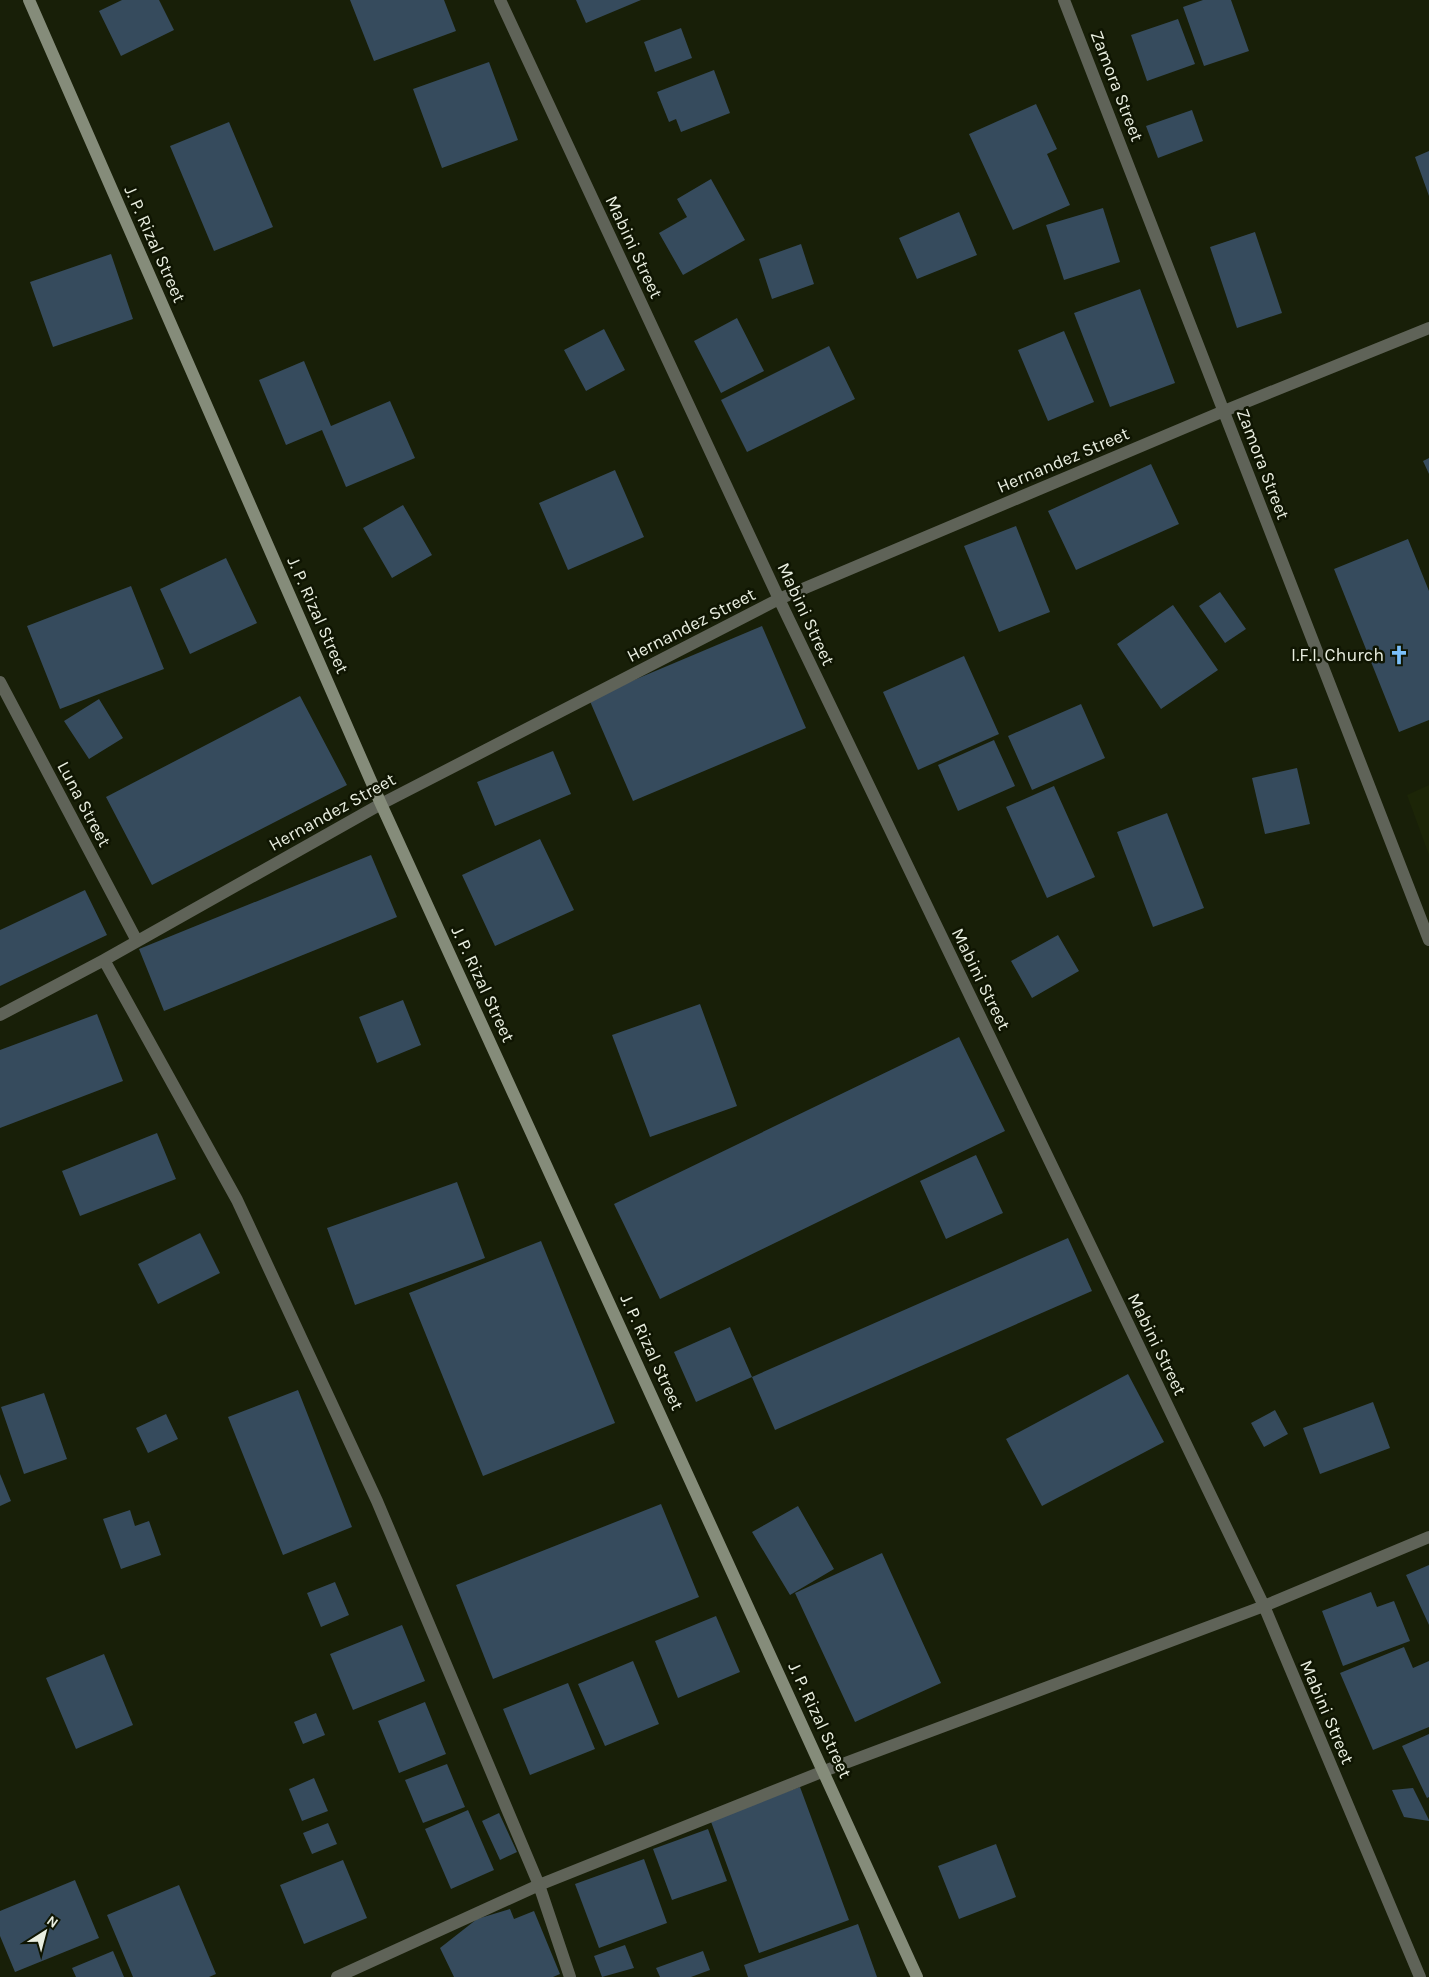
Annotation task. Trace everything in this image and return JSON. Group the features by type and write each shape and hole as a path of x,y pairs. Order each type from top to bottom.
{"main road":[{"name":"J. P. Rizal Street","path":"29,0 381,804 917,1977"}],"street":[{"name":"Mabini Street","path":"500,0 779,599 1264,1606 1420,1977"},
{"name":"Zamora Street","path":"1064,0 1429,940"},
{"name":"Hernandez Street","path":"0,1015 104,960 381,804 779,599 1224,411 1429,328"},
{"name":"Luna Street","path":"0,682 137,941"},
{"path":"104,960 237,1200 377,1501 539,1885 570,1977"},
{"path":"338,1977 539,1885 824,1770 1264,1606 1429,1538"}],"shaded area":[{"path":"1429,785 1429,855 1407,795"}],"building":[{"path":"122,0 159,0 174,30 121,56 99,11"},
{"path":"350,0 444,0 456,31 374,61"},
{"path":"576,0 641,0 586,23"},
{"path":"1203,0 1231,0 1249,51 1204,66 1183,7"},
{"path":"1178,19 1195,64 1147,81 1131,35"},
{"path":"681,28 692,58 655,72 644,42"},
{"path":"489,62 518,140 442,168 413,89"},
{"path":"714,70 730,113 681,132 676,119 669,122 657,92"},
{"path":"1036,104 1057,149 1047,154 1070,205 1013,230 969,134"},
{"path":"1192,110 1203,141 1158,158 1146,126"},
{"path":"229,122 273,227 214,251 170,146"},
{"path":"1429,151 1429,196 1415,157"},
{"path":"711,179 745,240 683,275 659,233 687,217 677,199"},
{"path":"1103,208 1120,262 1064,280 1046,225"},
{"path":"959,212 977,255 917,279 899,238"},
{"path":"1255,232 1282,313 1237,328 1210,247"},
{"path":"801,244 814,284 772,299 759,259"},
{"path":"111,254 133,319 53,347 30,282"},
{"path":"1140,289 1175,383 1110,407 1074,313"},
{"path":"737,318 764,371 721,393 694,341"},
{"path":"604,329 625,370 586,391 564,350"},
{"path":"1064,331 1094,402 1048,421 1018,350"},
{"path":"829,346 855,399 747,452 721,400"},
{"path":"304,361 331,426 390,401 415,458 346,487 322,430 286,445 259,380"},
{"path":"1429,458 1429,474 1423,461"},
{"path":"1151,464 1179,524 1076,570 1048,511"},
{"path":"615,470 644,537 568,570 539,503"},
{"path":"403,505 432,555 392,578 363,528"},
{"path":"1016,526 1050,612 999,632 964,546"},
{"name":"I.F.I. Church","path":"1408,539 1429,591 1429,720 1399,732 1334,569"},
{"path":"226,558 257,623 190,654 160,589"},
{"path":"131,586 164,669 60,709 27,626"},
{"path":"1220,592 1246,629 1225,643 1199,606"},
{"path":"1173,605 1218,670 1161,709 1117,644"},
{"path":"762,626 806,728 633,801 589,699"},
{"path":"964,656 999,734 918,770 883,692"},
{"path":"300,696 347,785 152,885 106,797"},
{"path":"99,699 123,738 89,759 64,721"},
{"path":"1081,704 1105,758 1032,790 1008,736"},
{"path":"994,740 1015,786 958,811 938,765"},
{"path":"553,751 571,794 495,826 477,782"},
{"path":"1297,768 1310,824 1265,834 1252,778"},
{"path":"1054,786 1095,877 1047,898 1006,807"},
{"path":"1167,813 1204,908 1153,927 1117,832"},
{"path":"540,839 574,910 495,946 462,875"},
{"path":"371,855 397,917 164,1011 139,949"},
{"path":"85,890 107,935 0,986 0,930"},
{"path":"1058,935 1079,971 1032,998 1011,961"},
{"path":"403,1000 421,1045 377,1063 359,1017"},
{"path":"700,1004 737,1106 650,1137 612,1035"},
{"path":"97,1014 123,1081 0,1128 0,1050"},
{"path":"959,1037 1005,1131 660,1299 614,1204"},
{"path":"157,1133 176,1179 80,1216 62,1171"},
{"path":"976,1155 1003,1213 946,1239 920,1181"},
{"path":"457,1182 485,1258 355,1305 327,1228"},
{"path":"200,1233 220,1273 158,1304 138,1264"},
{"path":"1068,1238 1092,1291 775,1430 752,1377"},
{"path":"541,1241 615,1423 483,1476 409,1293"},
{"path":"730,1327 752,1377 696,1402 674,1352"},
{"path":"1128,1374 1164,1442 1042,1506 1006,1439"},
{"path":"298,1390 352,1527 283,1555 228,1417"},
{"path":"44,1393 67,1459 24,1474 1,1407"},
{"path":"1373,1402 1390,1448 1320,1474 1303,1428"},
{"path":"1275,1410 1288,1434 1264,1447 1251,1423"},
{"path":"166,1414 178,1439 148,1453 136,1428"},
{"path":"0,1474 11,1501 0,1506"},
{"path":"661,1504 699,1597 493,1679 456,1585"},
{"path":"798,1506 834,1569 790,1595 752,1532"},
{"path":"130,1510 135,1526 149,1521 161,1555 121,1569 103,1519"},
{"path":"882,1553 941,1683 855,1722 795,1593"},
{"path":"1429,1565 1429,1625 1406,1575"},
{"path":"335,1582 349,1615 321,1627 307,1593"},
{"path":"1371,1592 1377,1607 1394,1601 1410,1641 1343,1666 1322,1611"},
{"path":"716,1616 740,1672 678,1698 655,1641"},
{"path":"402,1625 425,1681 353,1710 330,1654"},
{"path":"1404,1647 1413,1668 1429,1661 1429,1727 1373,1750 1340,1673"},
{"path":"104,1654 133,1725 76,1749 46,1678"},
{"path":"633,1661 659,1724 605,1746 578,1684"},
{"path":"568,1683 595,1749 530,1775 503,1709"},
{"path":"425,1702 446,1754 399,1773 378,1721"},
{"path":"316,1713 325,1735 303,1744 294,1722"},
{"path":"1429,1734 1429,1797 1427,1798 1402,1746"},
{"path":"447,1764 465,1807 423,1823 405,1780"},
{"path":"314,1778 328,1811 302,1821 289,1789"},
{"path":"800,1787 849,1920 759,1953 710,1819"},
{"path":"1413,1788 1429,1821 1404,1817 1392,1790"},
{"path":"468,1810 494,1870 451,1889 425,1829"},
{"path":"499,1813 517,1852 500,1860 482,1821"},
{"path":"328,1823 337,1844 312,1854 303,1833"},
{"path":"708,1829 727,1881 672,1900 653,1849"},
{"path":"996,1844 1016,1897 959,1919 938,1866"},
{"path":"644,1859 667,1923 599,1948 575,1884"},
{"path":"343,1860 367,1918 304,1944 280,1885"},
{"path":"75,1880 99,1938 15,1972 0,1936 0,1911"},
{"path":"179,1885 216,1974 209,1977 133,1977 107,1915"},
{"path":"510,1909 514,1919 534,1911 560,1974 553,1977 454,1977 440,1948 477,1919"},
{"path":"858,1924 877,1977 748,1977 744,1965"},
{"path":"625,1945 634,1968 602,1977 594,1956"},
{"path":"113,1951 124,1977 76,1977 72,1968"},
{"path":"703,1951 710,1970 691,1977 660,1977 656,1968"}],"place":[{"name":"I.F.I. Church","path":"1399,655"}]}
